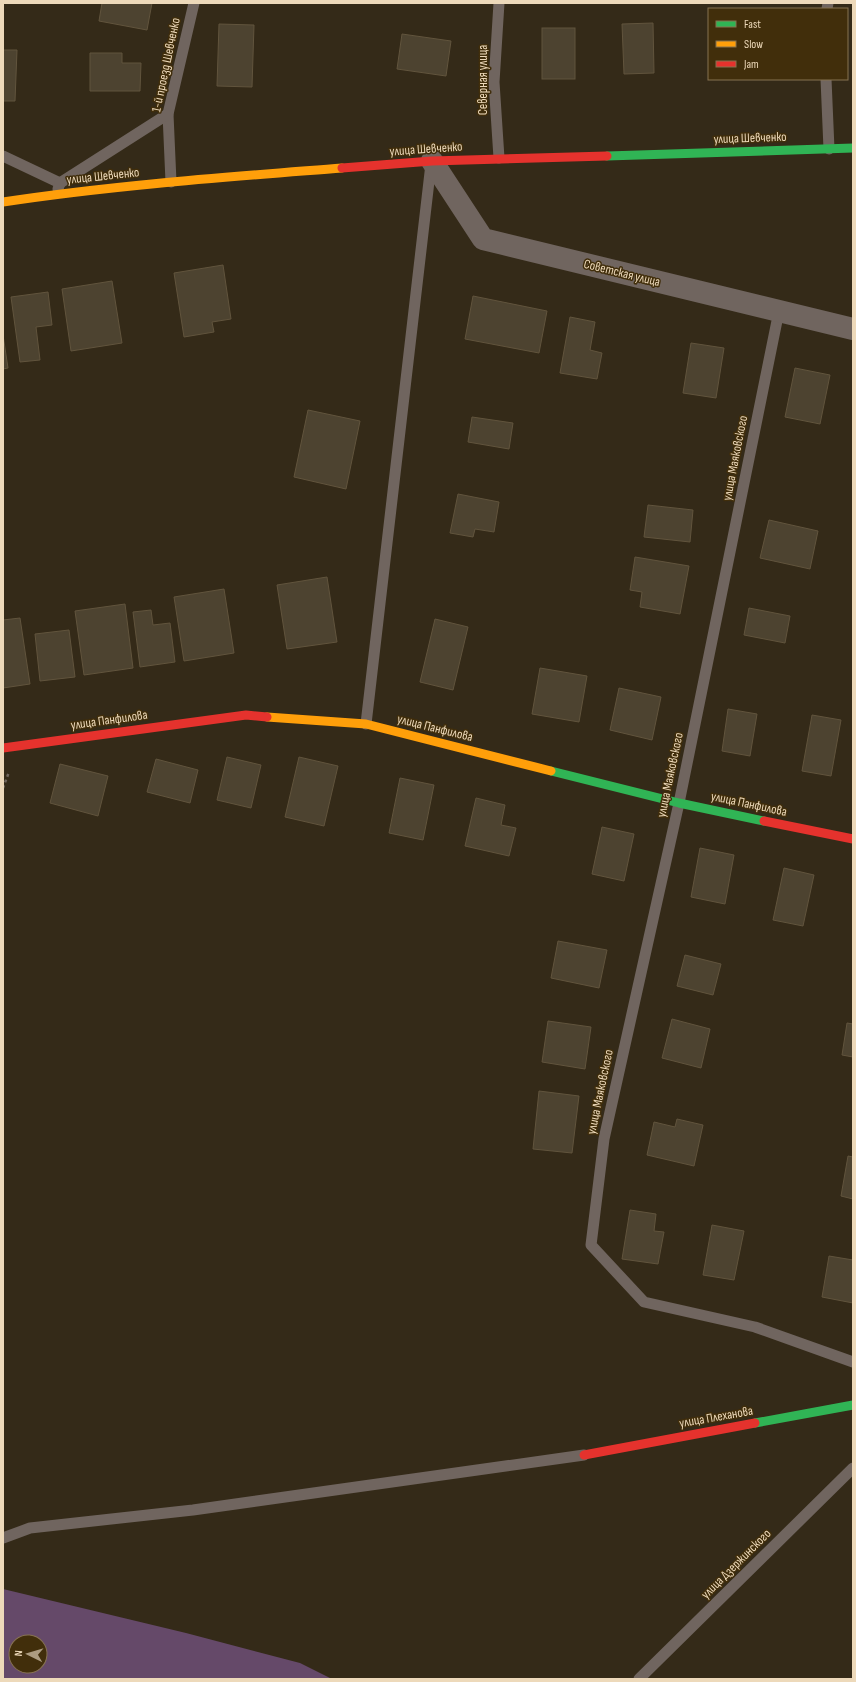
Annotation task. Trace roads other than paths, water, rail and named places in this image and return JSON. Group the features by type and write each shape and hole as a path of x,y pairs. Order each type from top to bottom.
{"street":[{"name":"улица Шевченко","path":"3,202 57,194 171,182 432,160 853,148"},
{"name":"Советская улица","path":"432,160 483,239 853,329"},
{"name":"улица Панфилова","path":"3,748 246,715 366,724 679,803 853,839"},
{"name":"улица Плеханова","path":"584,1454 853,1405"}],"lane":[{"name":"1-й проезд Шевченко","path":"171,182 168,114 194,3"},
{"name":"Северная улица","path":"499,3 494,82 499,158"},
{"path":"826,80 829,149"},
{"path":"57,194 60,182 168,114"},
{"path":"3,156 60,182"},
{"path":"366,724 432,160"},
{"name":"улица Маяковского","path":"779,311 679,803 604,1139 591,1245 644,1302 755,1327 853,1362"},
{"path":"3,1538 30,1528 193,1510 584,1454"},
{"name":"улица Дзержинского","path":"639,1679 853,1468"}]}
